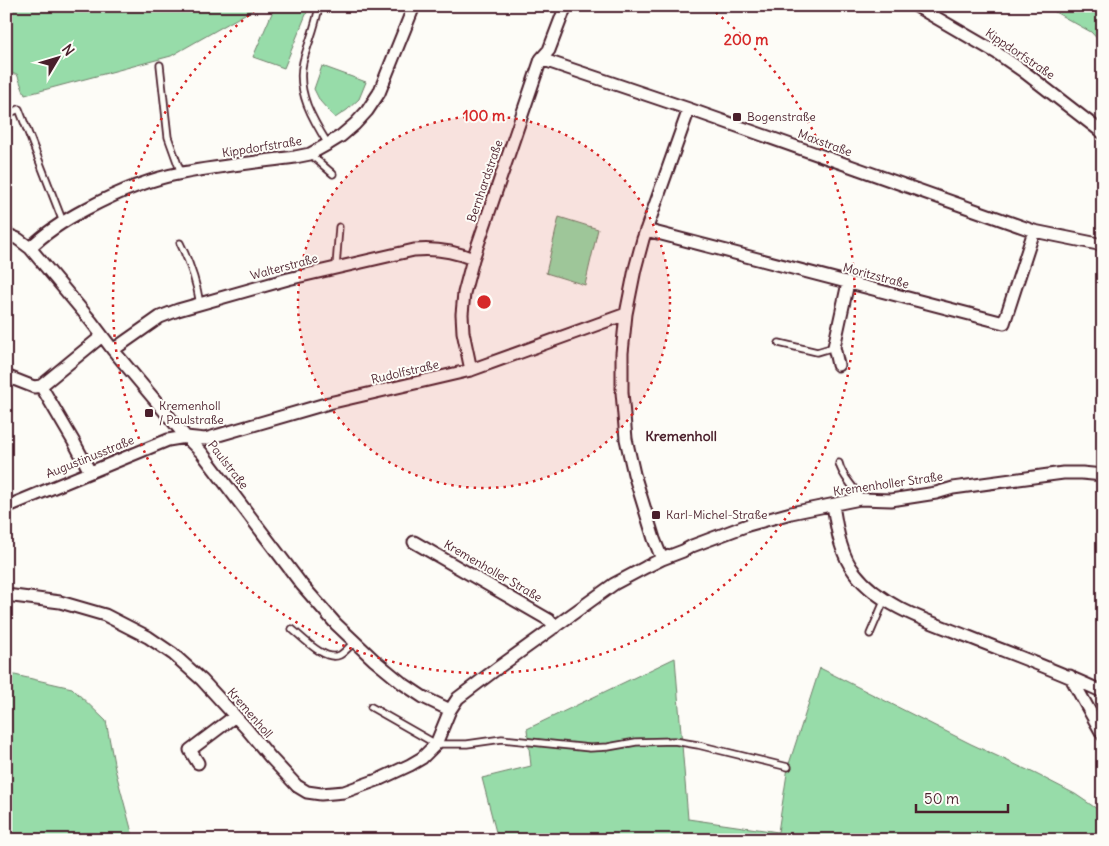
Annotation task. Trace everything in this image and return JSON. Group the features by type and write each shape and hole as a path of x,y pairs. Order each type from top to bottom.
{"street":[{"name":"Kippdorfstraße","path":"181,173 310,154 341,136 367,111 379,93 414,6"},
{"name":"Kippdorfstraße","path":"916,6 1023,70 1103,133"},
{"name":"Bernhardstraße","path":"471,370 463,332 464,293 473,259 541,59 549,50 565,8"},
{"name":"Maxstraße","path":"541,59 689,109 1034,231 1103,245"},
{"path":"662,559 634,474 626,439 622,392 622,353 626,314 634,270 646,230 689,109"},
{"path":"30,248 42,236 63,222 104,199 143,183 181,173"},
{"name":"Moritzstraße","path":"646,230 1004,324 1034,231"},
{"name":"Paulstraße","path":"6,234 18,239 30,248 113,350 186,437 202,453 302,585 336,624 402,683 422,697 450,710"},
{"name":"Walterstraße","path":"113,350 160,317 178,310 288,279 414,250 426,249 459,253 473,259"},
{"path":"838,365 834,347 848,283"},
{"name":"Rudolfstraße","path":"186,437 205,439 329,403 471,370 626,314"},
{"path":"6,376 34,387 41,386 102,336"},
{"path":"41,386 90,472"},
{"name":"Augustinusstraße","path":"6,507 168,440 186,437"},
{"name":"Kremenholler Straße","path":"450,710 458,698 499,666 614,584 662,559 748,525 791,513 860,499 891,500 936,493 953,488 1063,473 1103,475"},
{"path":"833,506 844,554 854,572 869,588 896,606 1070,676 1103,692"},
{"name":"Kremenholler Straße","path":"414,542 549,620 555,627"},
{"name":"Kremenholl","path":"6,595 69,604 105,615 148,637 173,654 202,680 297,786 307,792 320,794 344,792 410,765 422,758 436,744 450,710"},
{"path":"1070,676 1103,735"},
{"path":"198,763 190,750 235,716"}],"lane":[{"path":"319,6 317,19 303,63 302,79 311,116 328,144"},
{"path":"160,65 168,137 181,173"},
{"path":"6,115 19,109 63,222"},
{"path":"310,154 333,174"},
{"path":"336,267 339,227"},
{"path":"180,243 200,304"},
{"path":"779,343 817,352 834,347"},
{"path":"839,463 842,472 856,490 860,499"},
{"path":"870,634 885,599"},
{"path":"292,629 319,651 332,657 340,655 355,641"},
{"path":"371,707 436,744 467,744 502,739 590,748 642,742 674,741 788,767"}],"green space":[{"path":"6,6 259,6 171,56 25,95 17,74 6,74"},
{"path":"275,6 294,6 307,12 284,68 253,57"},
{"path":"1044,6 1103,6 1103,45 1091,32"},
{"path":"322,66 366,82 359,99 335,118 320,101 314,89"},
{"path":"559,217 598,229 585,285 546,273"},
{"path":"675,658 688,819 778,832 788,767 820,668 1075,794 1103,813 1103,840 498,840 482,778 531,766 527,729"},
{"path":"6,673 72,688 106,721 115,769 134,840 6,840"}],"place":[{"name":"Bogenstraße","path":"737,117"},
{"name":"Kremenholl / Paulstraße","path":"149,413"},
{"name":"Karl-Michel-Straße","path":"656,515"}],"district":[{"name":"Kremenholl","path":"681,436"}]}
